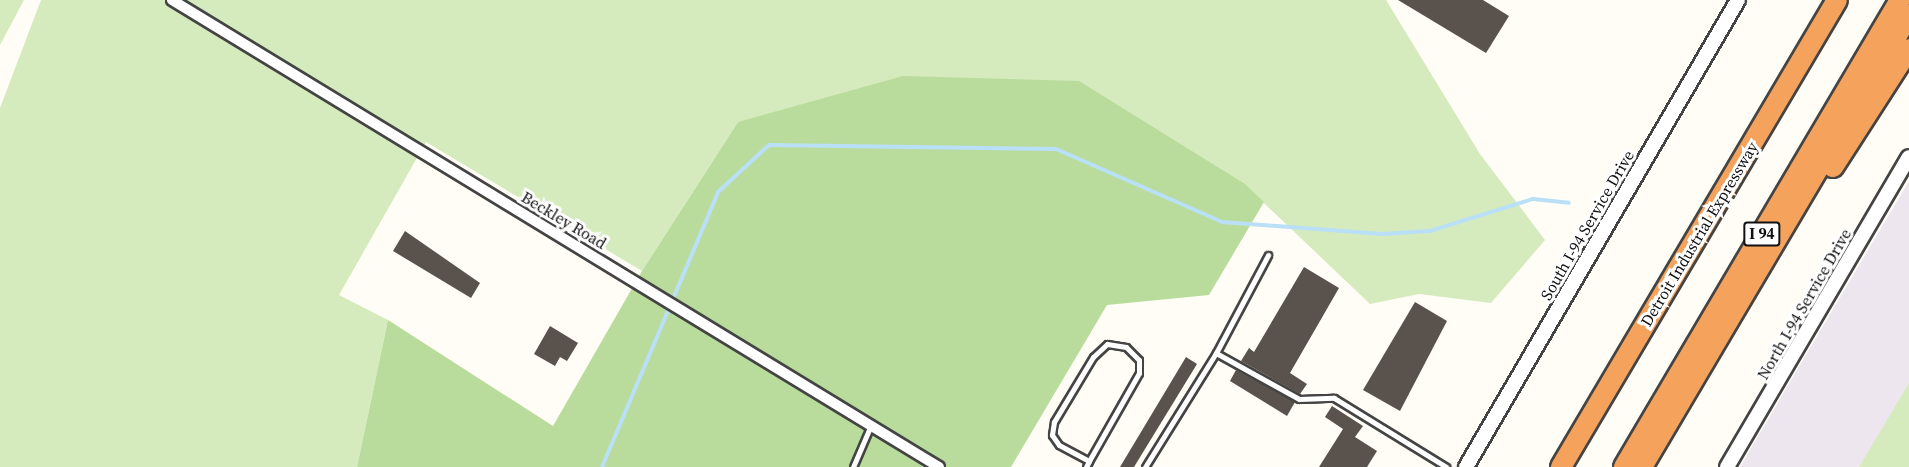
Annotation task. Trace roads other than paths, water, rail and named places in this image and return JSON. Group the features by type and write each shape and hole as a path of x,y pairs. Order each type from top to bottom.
{"highway":[{"name":"Detroit Industrial Expressway","path":"1561,467 1837,0"},
{"name":"I 94","path":"1624,467 1900,0"},
{"name":"I 94","path":"1642,467 1909,15"},
{"path":"1749,287 1847,148 1909,49"}],"street":[{"name":"Beckley Road","path":"172,0 939,467"},
{"name":"South I-94 Service Drive","path":"1466,467 1738,0"},
{"name":"North I-94 Service Drive","path":"1727,467 1909,157"}],"lane":[{"path":"1145,467 1216,353 1268,255"},
{"path":"1107,344 1125,347 1139,360 1139,373 1087,464 1059,445 1052,435 1054,422 1093,357 1107,344"},
{"path":"1216,353 1299,399 1334,398 1446,467"},
{"path":"853,467 871,425"}],"waterway":[{"path":"602,467 718,192 769,145 1056,149 1222,222 1382,234 1430,231 1533,199 1569,203"}]}
